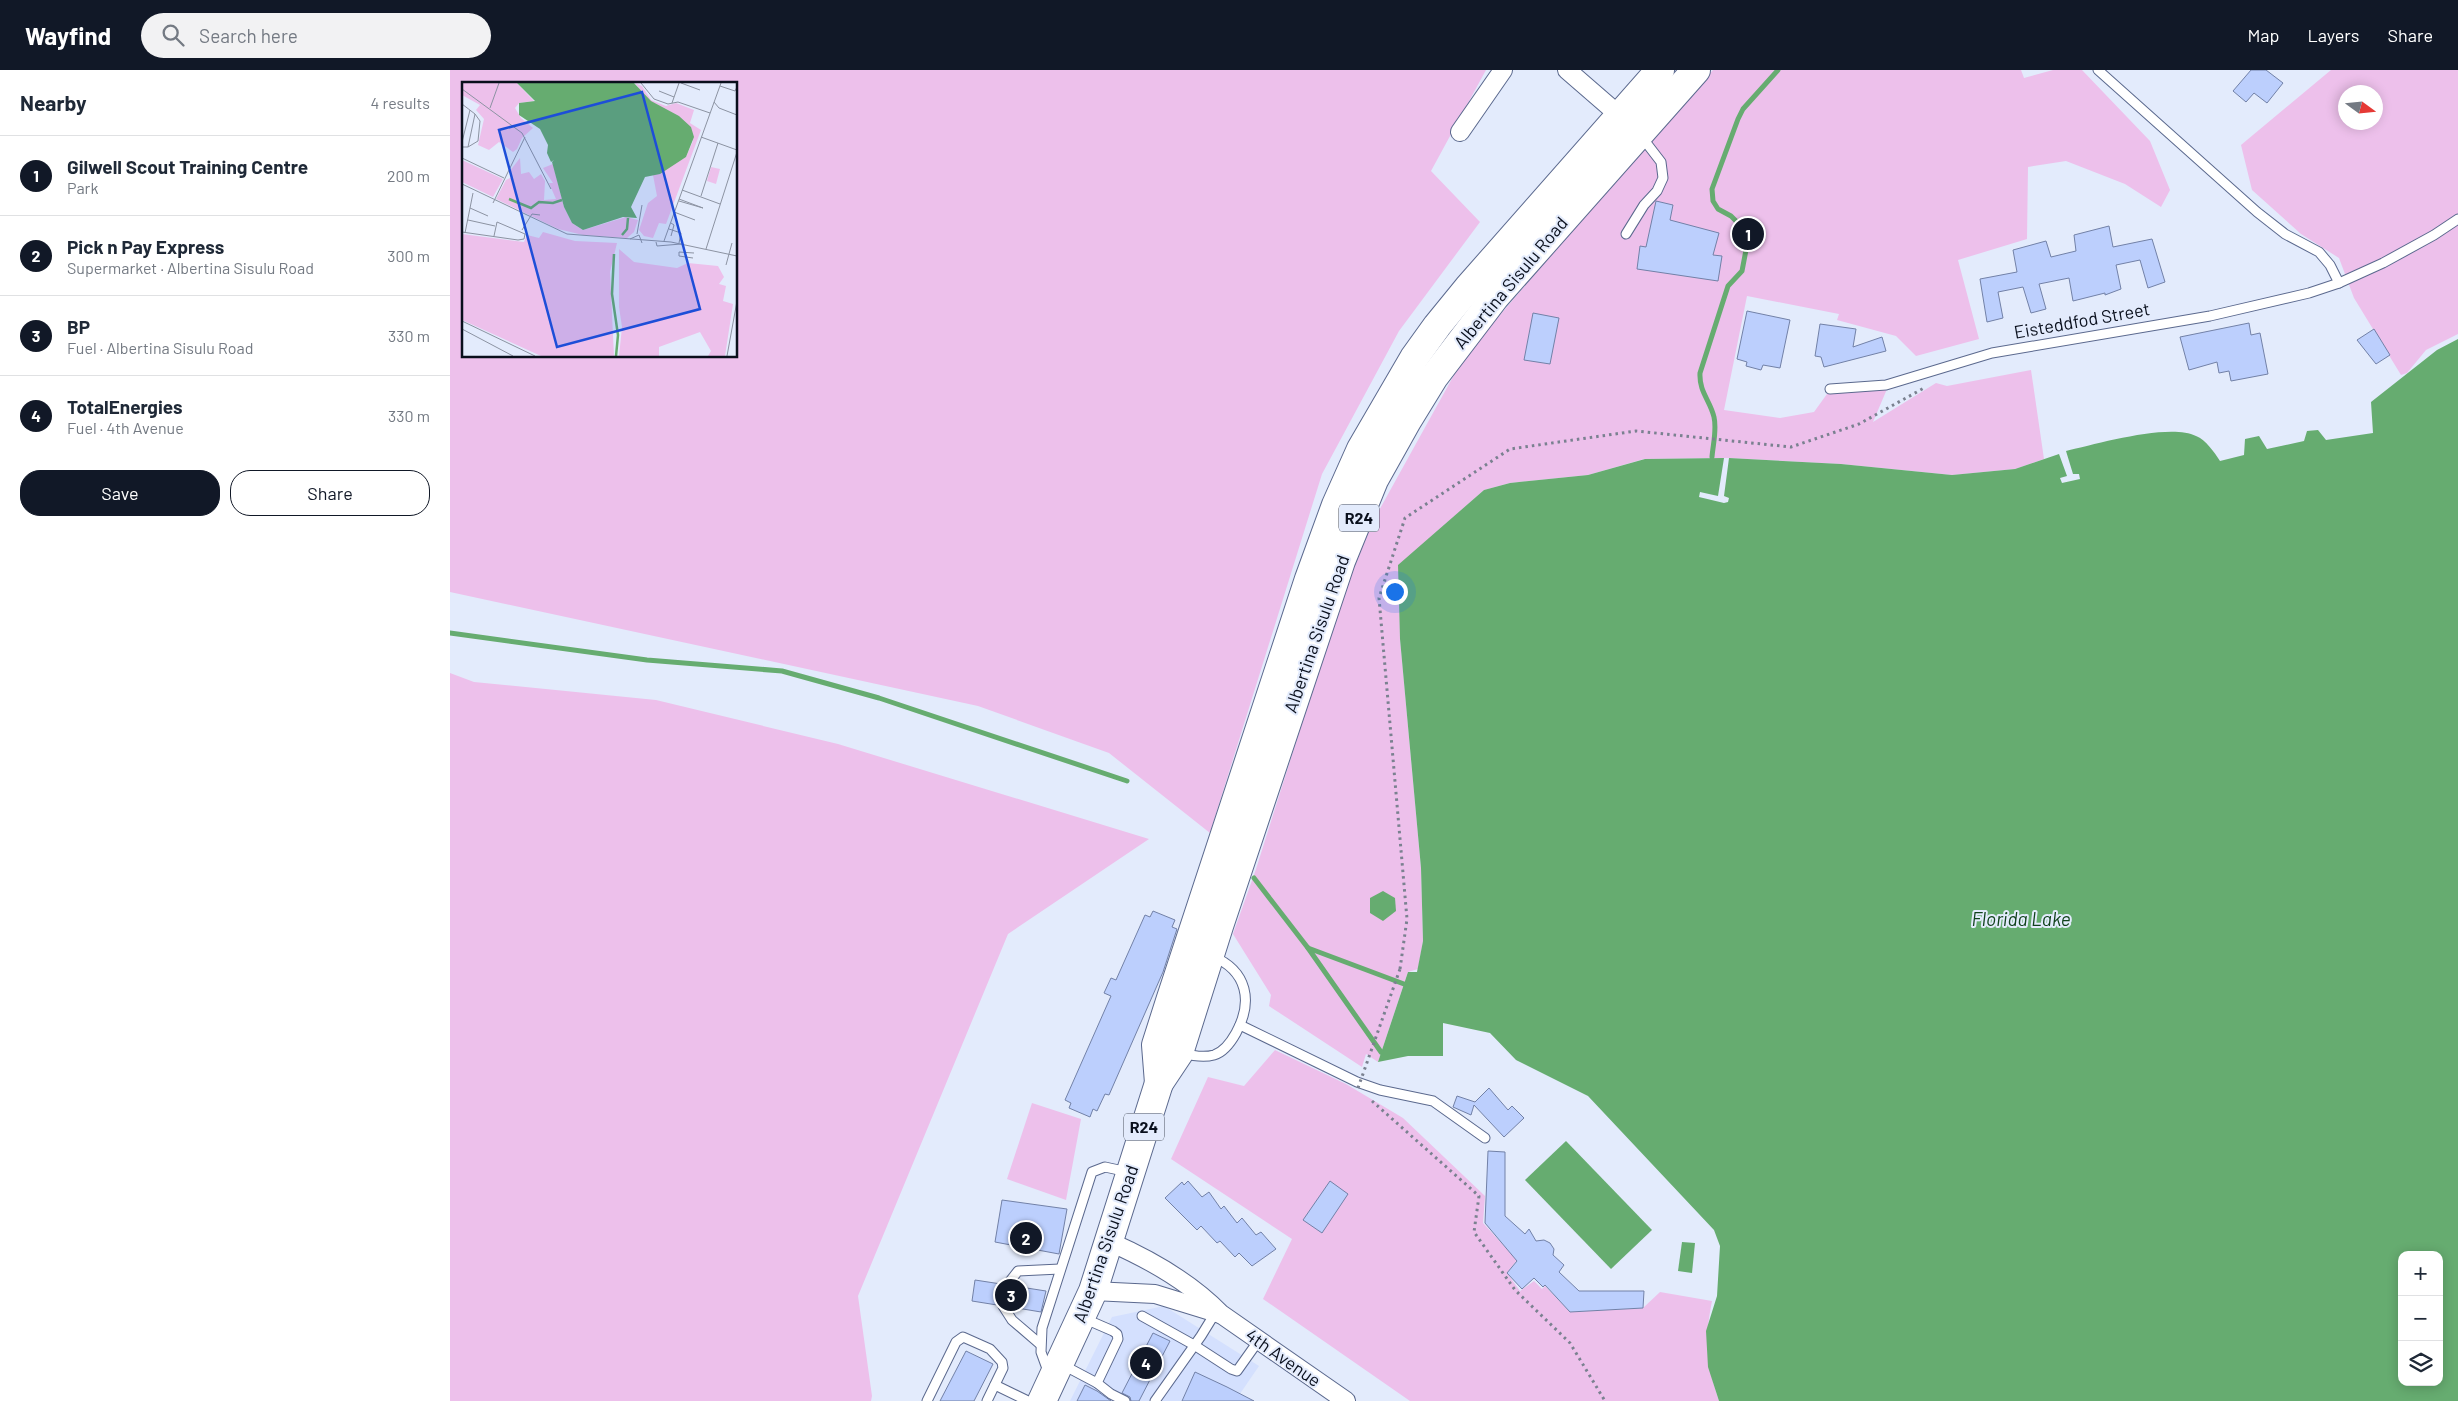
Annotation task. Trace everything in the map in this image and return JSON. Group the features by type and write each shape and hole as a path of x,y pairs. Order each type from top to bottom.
{"main road":[{"name":"Albertina Sisulu Road","path":"1168,1049 1210,955 1341,561 1374,480 1407,421 1464,336 1630,125 1660,70"},
{"name":"Albertina Sisulu Road","path":"1052,1382 1094,1291 1159,1082 1305,588 1336,505 1361,449 1414,358 1468,288 1630,125 1696,70"}],"street":[{"path":"1460,132 1503,70"},
{"path":"1567,70 1630,125"},
{"name":"4th Avenue","path":"1110,1242 1134,1252 1182,1280 1204,1296 1217,1312 1345,1401"},
{"name":"4th Avenue","path":"1094,1291 1155,1294 1217,1312"}],"lane":[{"path":"2098,70 2258,212 2285,234 2319,252 2330,265 2339,283"},
{"path":"1626,234 1644,205 1657,191 1663,178 1661,162 1630,125"},
{"name":"Eisteddfod Street","path":"1830,388 1886,384 1992,353 2210,316 2309,293 2339,283 2410,249 2458,219"},
{"path":"1168,1049 1200,1057 1215,1055 1232,1040 1240,1025 1246,998 1240,978 1230,965 1210,955"},
{"path":"1240,1025 1357,1082 1380,1090 1433,1101 1485,1138"},
{"path":"1125,1401 1111,1394 1097,1383 1052,1382 1043,1360 1040,1344 1042,1328 1092,1172 1105,1167 1131,1173"},
{"path":"1007,1285 1018,1271 1060,1270"},
{"path":"1003,1306 1012,1320 1040,1344"},
{"path":"1155,1401 1217,1312"},
{"path":"1142,1316 1237,1371 1259,1340"},
{"path":"1082,1318 1117,1334 1118,1339 1097,1383"},
{"path":"927,1401 956,1342 963,1338 990,1349 1000,1356 1003,1368 987,1401"},
{"path":"995,1385 1028,1401"}],"path":[{"path":"1605,1401 1570,1343 1515,1290 1474,1232 1479,1196 1358,1088 1400,969 1407,919 1379,598 1405,518 1510,449 1636,431 1791,447 1860,424 1914,395 1930,383"}],"shaded area":[{"path":"450,70 1486,70 1431,171 1480,222 1399,331 1322,474 1210,833 1109,753 978,706 450,592"},
{"path":"1713,70 2021,70 2024,78 2053,70 2082,70 2150,141 2170,190 2161,207 2125,184 2066,161 2028,167 2027,239 1958,260 1979,339 1916,356 1896,336 1837,320 1839,314 1747,296 1724,410 1780,418 1814,412 1827,394 1887,389 1873,422 1936,383 1947,386 2031,370 2044,459 2015,469 1952,475 1841,464 1729,458 1644,459 1588,475 1510,483 1484,490 1399,565 1400,639 1421,868 1423,941 1418,969 1408,972 1378,1062 1366,1054 1362,1067 1269,1006 1271,995 1233,934 1256,869 1356,552 1464,357 1643,148"},
{"path":"2331,70 2458,70 2458,334 2426,350 2407,373 2401,375 2354,298 2339,258 2301,234 2252,190 2241,145"},
{"path":"450,673 474,682 656,700 838,744 1149,839 1008,934 858,1296 872,1396 871,1401 450,1401"},
{"path":"1275,1050 1346,1084 1403,1118 1485,1196 1483,1223 1517,1260 1507,1273 1520,1291 1534,1281 1542,1289 1545,1286 1570,1312 1643,1308 1660,1292 1712,1301 1707,1340 1711,1375 1719,1401 1410,1401 1263,1299 1292,1239 1171,1159 1208,1077 1244,1086"},
{"path":"1032,1103 1081,1119 1066,1200 1007,1179"},
{"path":"1164,1306 1259,1366 1235,1401 1070,1401 1112,1317"}],"water":[{"name":"Florida Lake","path":"2458,339 2458,1401 1719,1401 1708,1367 1706,1331 1717,1296 1720,1246 1714,1230 1588,1096 1516,1060 1490,1033 1443,1023 1443,1056 1408,1056 1378,1062 1408,972 1417,972 1423,941 1421,868 1400,639 1398,565 1484,490 1510,483 1588,475 1645,459 1724,458 1718,496 1700,492 1699,497 1724,503 1728,502 1729,498 1724,496 1729,458 1841,464 1952,475 2015,469 2059,454 2067,476 2060,478 2062,483 2080,479 2079,474 2073,474 2066,451 2132,436 2169,432 2196,436 2210,447 2220,461 2244,455 2245,439 2259,436 2267,449 2304,441 2307,431 2318,430 2326,440 2373,433 2371,402 2437,350"},
{"path":"1383,891 1395,898 1396,911 1383,921 1370,913 1370,898"},
{"path":"1566,1141 1652,1230 1611,1269 1525,1180"},
{"path":"1682,1242 1695,1243 1692,1273 1678,1271"}],"building":[{"path":"2251,70 2266,70 2283,83 2267,103 2254,93 2246,102 2233,91"},
{"path":"1656,201 1673,205 1670,220 1719,233 1713,255 1722,256 1718,281 1637,269 1640,246 1646,247"},
{"path":"2109,226 2113,247 2152,239 2165,282 2148,288 2140,260 2116,265 2121,289 2105,295 2105,293 2073,301 2069,278 2039,284 2046,309 2031,313 2023,287 1998,292 2003,318 1987,322 1980,279 2017,272 2013,250 2046,241 2051,257 2076,251 2074,235"},
{"path":"1747,311 1790,320 1780,368 1763,365 1761,370 1746,366 1747,362 1737,359"},
{"path":"1533,313 1559,318 1550,364 1524,360"},
{"path":"2249,323 2251,335 2260,333 2268,374 2231,381 2229,371 2219,373 2217,362 2189,370 2180,337"},
{"path":"1820,324 1856,329 1853,347 1882,337 1886,351 1824,367 1821,357 1815,356"},
{"path":"2374,329 2390,355 2376,364 2357,340"},
{"path":"1153,911 1175,920 1172,927 1177,929 1163,972 1109,1095 1105,1094 1097,1111 1093,1109 1090,1117 1069,1108 1071,1103 1065,1100 1111,996 1104,993 1111,978 1116,980 1145,915 1150,917"},
{"path":"1489,1088 1508,1110 1512,1106 1524,1118 1504,1137 1474,1105 1471,1115 1453,1107 1457,1096 1475,1102"},
{"path":"1488,1151 1505,1152 1505,1216 1525,1234 1529,1229 1536,1241 1544,1240 1550,1243 1554,1249 1553,1255 1564,1265 1559,1272 1579,1291 1644,1291 1643,1308 1570,1312 1545,1285 1543,1287 1534,1278 1522,1289 1507,1273 1517,1261 1485,1223"},
{"path":"1188,1181 1202,1197 1209,1192 1221,1209 1224,1206 1237,1223 1242,1218 1256,1235 1261,1232 1276,1249 1252,1266 1239,1253 1235,1257 1220,1241 1217,1243 1201,1226 1197,1230 1165,1198 1182,1182 1184,1185"},
{"path":"1330,1181 1348,1194 1322,1233 1303,1220"},
{"path":"1002,1200 1067,1209 1059,1254 995,1242"},
{"path":"975,1280 1001,1284 1001,1288 1006,1291 1014,1286 1046,1291 1041,1312 1011,1307 1003,1300 997,1305 972,1301"},
{"path":"1153,1333 1170,1341 1139,1401 1131,1401 1130,1397 1122,1393"},
{"path":"966,1351 993,1364 974,1401 940,1401"},
{"path":"1195,1372 1227,1387 1254,1401 1182,1401"},
{"path":"1085,1385 1097,1391 1111,1401 1077,1401"}],"waterway":[{"path":"1712,457 1715,422 1701,386 1700,373 1728,286 1742,271 1746,250 1740,225 1731,216 1718,209 1713,201 1712,189 1743,109 1778,70"},
{"path":"450,633 647,660 782,671 879,698 1127,781"},
{"path":"1254,878 1308,948 1404,984"},
{"path":"1308,948 1381,1052"}],"place":[{"name":"Gilwell Scout Training Centre","path":"1748,234"},
{"name":"Pick n Pay Express","path":"1026,1238"},
{"name":"BP","path":"1011,1295"},
{"name":"TotalEnergies","path":"1146,1363"}]}
